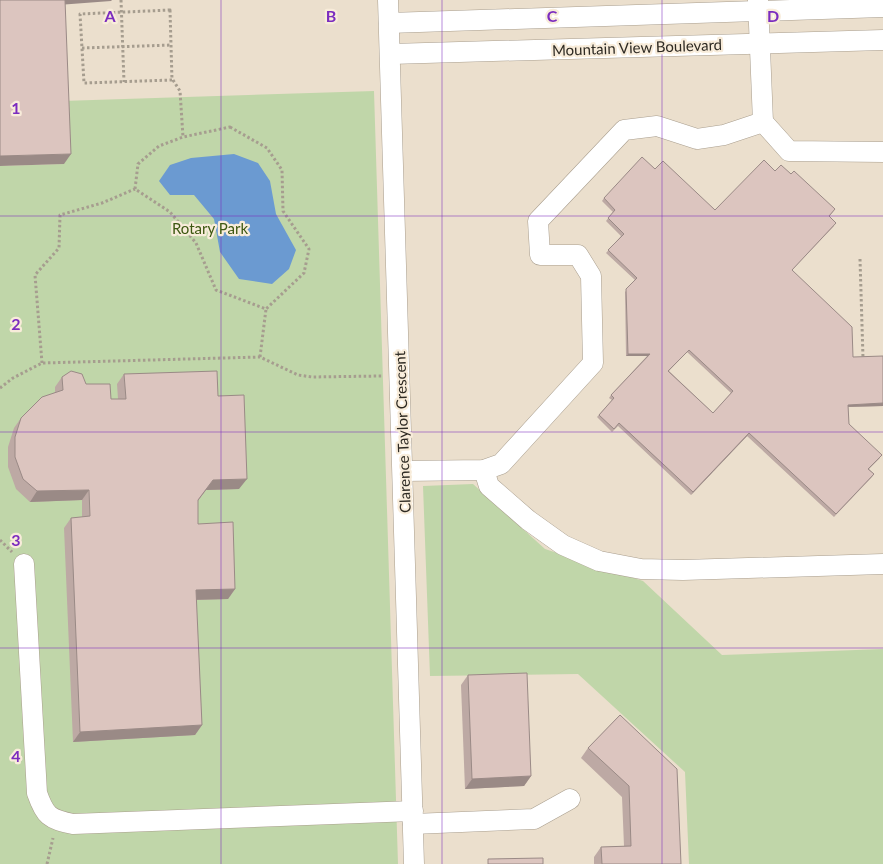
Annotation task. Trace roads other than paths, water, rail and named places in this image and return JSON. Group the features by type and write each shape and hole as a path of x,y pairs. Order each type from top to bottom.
{"street":[{"name":"Clarence Taylor Crescent","path":"388,0 414,864"},
{"path":"758,6 763,122 789,150 883,152"},
{"path":"389,22 758,6 883,8"},
{"name":"Mountain View Boulevard","path":"391,54 883,40"},
{"path":"403,471 484,470 501,464 593,363 591,276 578,255 540,255 538,221 624,130 658,126 697,139 724,135 763,122"},
{"path":"484,470 489,486 528,520 564,545 599,561 641,569 684,570 883,564"},
{"path":"24,564 37,794 43,811 57,821 73,824 413,817 534,819 570,799"}],"water":[{"path":"234,154 258,163 270,181 276,214 296,250 289,269 272,284 239,279 220,252 214,219 194,195 170,195 159,181 170,165 191,158"}],"park label":[{"name":"Rotary Park","path":"210,228"}]}
